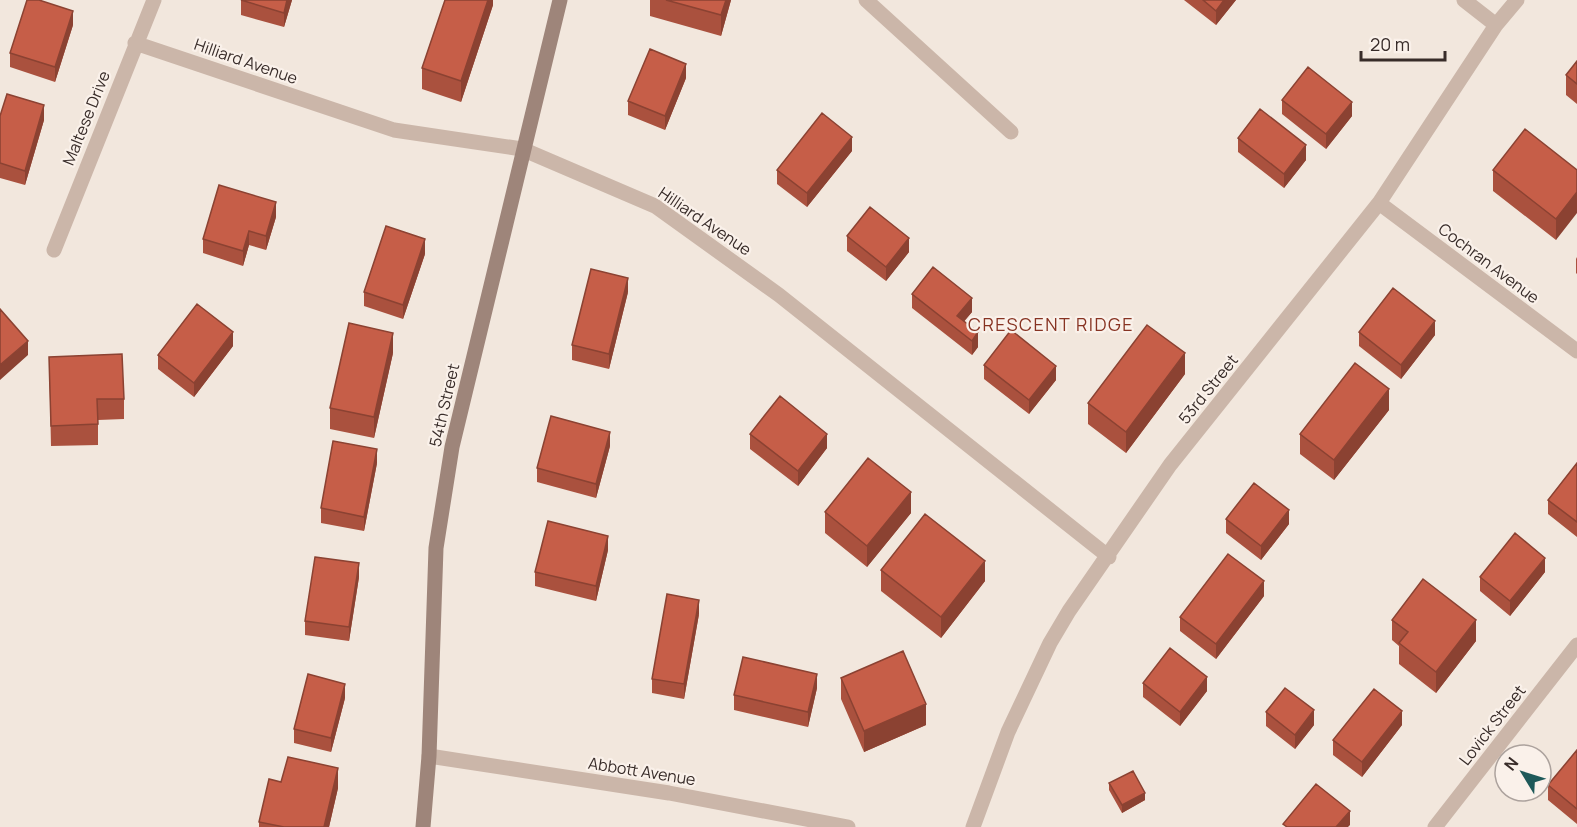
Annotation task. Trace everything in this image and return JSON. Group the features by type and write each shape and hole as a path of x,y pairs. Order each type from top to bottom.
{"main road":[{"name":"54th Street","path":"423,827 429,756 436,548 452,447 522,149 560,0"}],"street":[{"name":"Maltese Drive","path":"54,250 154,0"},
{"path":"866,0 1011,132"},
{"path":"1464,0 1496,25"},
{"name":"53rd Street","path":"973,827 1008,732 1050,643 1170,465 1379,203 1496,25 1517,0"},
{"name":"Hilliard Avenue","path":"135,43 394,130 522,149 655,206 779,295 1109,557"},
{"name":"Cochran Avenue","path":"1379,203 1577,351"},
{"name":"Lovick Street","path":"1435,827 1577,645"},
{"name":"Abbott Avenue","path":"429,756 669,793 848,827"}],"building":[{"path":"27,0 39,0 73,11 55,67 10,53"},
{"path":"241,0 287,0 284,13"},
{"path":"445,0 488,0 461,81 422,68"},
{"path":"666,0 726,0 721,15"},
{"path":"1203,0 1224,0 1216,11"},
{"path":"650,49 686,64 665,116 628,101"},
{"path":"1577,61 1577,84 1566,75"},
{"path":"1308,67 1352,102 1326,134 1282,100"},
{"path":"7,94 44,105 25,171 0,163 0,116"},
{"path":"1260,109 1306,145 1284,174 1238,138"},
{"path":"822,113 852,137 807,193 777,170"},
{"path":"1525,129 1577,170 1577,192 1556,219 1493,170"},
{"path":"219,185 276,202 266,236 249,231 243,251 203,239"},
{"path":"870,207 909,238 886,267 847,236"},
{"path":"386,226 425,239 403,305 364,292"},
{"path":"933,267 972,298 957,316 978,332 972,341 912,294"},
{"path":"591,269 628,278 609,354 572,345"},
{"path":"1393,288 1435,321 1401,365 1359,332"},
{"path":"197,304 233,332 194,383 158,355"},
{"path":"0,309 28,341 0,365"},
{"path":"349,323 393,333 374,417 330,408"},
{"path":"1147,325 1185,353 1126,432 1088,403"},
{"path":"1011,330 1056,366 1029,400 984,365"},
{"path":"122,354 124,399 97,399 98,424 51,426 49,357"},
{"path":"1355,363 1389,389 1334,460 1300,434"},
{"path":"780,396 827,434 798,471 750,434"},
{"path":"551,416 610,432 596,484 537,468"},
{"path":"333,441 377,449 364,517 321,508"},
{"path":"868,458 911,492 867,546 825,512"},
{"path":"1577,463 1577,522 1548,500"},
{"path":"1254,483 1289,510 1261,546 1226,519"},
{"path":"925,514 985,561 941,617 881,570"},
{"path":"548,521 608,536 596,586 535,572"},
{"path":"1515,533 1545,558 1510,601 1480,577"},
{"path":"1228,554 1264,581 1216,644 1180,617"},
{"path":"315,557 359,563 349,627 305,621"},
{"path":"1423,579 1476,620 1436,672 1399,643 1408,632 1392,620"},
{"path":"667,594 699,600 684,684 652,679"},
{"path":"1170,648 1207,677 1180,712 1143,683"},
{"path":"903,651 926,704 864,731 841,678"},
{"path":"743,657 817,674 808,712 734,695"},
{"path":"308,674 345,684 331,738 294,729"},
{"path":"1285,688 1314,710 1295,735 1266,712"},
{"path":"1374,689 1402,711 1362,762 1333,740"},
{"path":"1577,750 1577,809 1553,789 1553,779"},
{"path":"288,757 338,768 324,827 284,827 259,822 269,779 281,782"},
{"path":"1133,771 1145,793 1122,805 1109,783"},
{"path":"1316,784 1350,811 1336,827 1287,827 1283,824"}],"district":[{"name":"CRESCENT RIDGE","path":"1051,324"}]}
